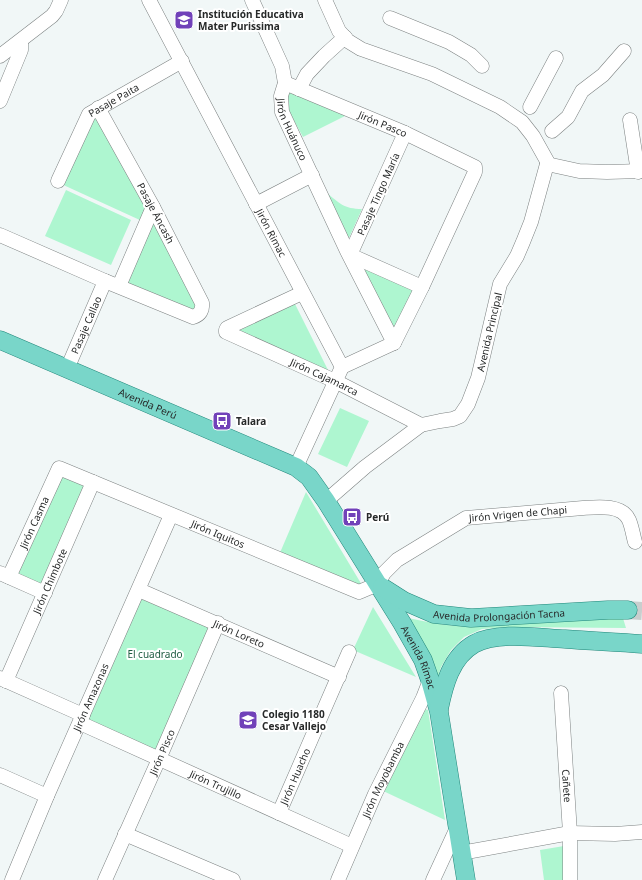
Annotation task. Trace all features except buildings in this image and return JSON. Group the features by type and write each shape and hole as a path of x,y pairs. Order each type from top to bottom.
{"main road":[{"name":"Avenida Perú","path":"0,340 296,468"},
{"name":"Avenida Rímac","path":"296,468 309,477 326,501 416,646 423,660 438,712 466,880"},
{"name":"Avenida Prolongación Tacna","path":"378,584 404,601 434,614 483,618 628,610"},
{"path":"438,712 447,676 461,654 475,643 489,639 516,636 642,644"}],"street":[{"path":"0,56 52,16 61,0"},
{"name":"Jirón Rimac","path":"150,0 342,368"},
{"name":"Jirón Huánuco","path":"252,0 282,66 285,83 281,96 282,112 394,343"},
{"path":"325,0 339,31 361,49 432,74 500,107 522,122 533,136 547,161 547,164 579,171 640,171 630,120"},
{"path":"390,18 449,42 471,55 482,66"},
{"path":"299,89 307,74 345,37"},
{"path":"0,101 21,50 21,41"},
{"path":"552,131 568,117 582,91 603,75 624,51"},
{"path":"530,107 556,58"},
{"name":"Pasaje Paita","path":"58,181 89,114 182,61"},
{"name":"Jirón Pasco","path":"285,83 405,133 475,167 476,172 422,288"},
{"name":"Pasaje Áncash","path":"98,108 153,207 202,303 201,312 198,316 193,317 119,286"},
{"name":"Pasaje Tingo María","path":"350,255 405,133"},
{"name":"Avenida Principal","path":"326,501 366,467 421,425 440,420 453,419 460,416 468,404 478,378 500,284 524,242 547,164"},
{"path":"256,204 312,174"},
{"path":"0,234 119,286 153,207"},
{"path":"296,468 342,368 394,343 422,288 350,255"},
{"name":"Pasaje Callao","path":"67,369 105,281"},
{"name":"Jirón Cajamarca","path":"302,293 227,328 226,332 335,381 421,425"},
{"name":"Jirón Iquitos","path":"59,468 359,592 378,584"},
{"name":"Jirón Casma","path":"5,575 59,468"},
{"name":"Jirón Chimbote","path":"3,679 45,593 93,482"},
{"name":"Jirón Vrigen de Chapi","path":"378,584 384,573 397,560 466,518 602,507 622,511 629,519 635,542"},
{"name":"Jirón Amazonas","path":"12,880 47,796 171,515"},
{"path":"5,575 45,593"},
{"name":"Jirón Loreto","path":"139,590 218,623 339,677"},
{"name":"Jirón Pisco","path":"105,880 218,623"},
{"name":"Jirón Huacho","path":"279,813 349,652"},
{"name":"Jirón Trujillo","path":"3,679 159,759 352,846"},
{"name":"Jirón Moyobamba","path":"338,880 352,846 423,698 430,680"},
{"name":"Cañete","path":"561,693 570,833 570,880"},
{"path":"0,775 47,796"},
{"path":"432,880 457,828"},
{"path":"461,853 570,833 615,834 642,832"},
{"path":"125,834 234,880"}],"green space":[{"path":"290,89 351,113 303,137 287,108 286,100"},
{"path":"97,113 148,208 142,221 59,183"},
{"path":"66,190 131,220 111,265 45,236"},
{"path":"326,192 346,207 362,209 348,240"},
{"path":"148,223 155,223 200,307 196,313 122,283"},
{"path":"357,263 415,289 394,337"},
{"path":"294,302 330,374 236,332"},
{"path":"340,408 369,421 347,467 318,454"},
{"path":"59,474 88,487 42,588 13,575"},
{"path":"306,492 362,585 352,586 279,555"},
{"name":"El cuadrado","path":"137,597 210,628 154,754 83,721"},
{"path":"373,607 416,677 353,650"},
{"path":"622,615 626,628 510,627 482,629 464,637 451,650 441,667 437,680 408,618 425,622 479,627"},
{"path":"421,708 428,710 445,820 381,790"},
{"path":"564,846 565,880 544,880 540,850"}],"tunnel":[{"path":"628,610 642,611"}],"place":[{"name":"Institución Educativa Mater Purissima","path":"184,20"},
{"name":"Talara","path":"222,421"},
{"name":"Perú","path":"352,517"},
{"name":"Colegio 1180 Cesar Vallejo","path":"248,720"}]}
